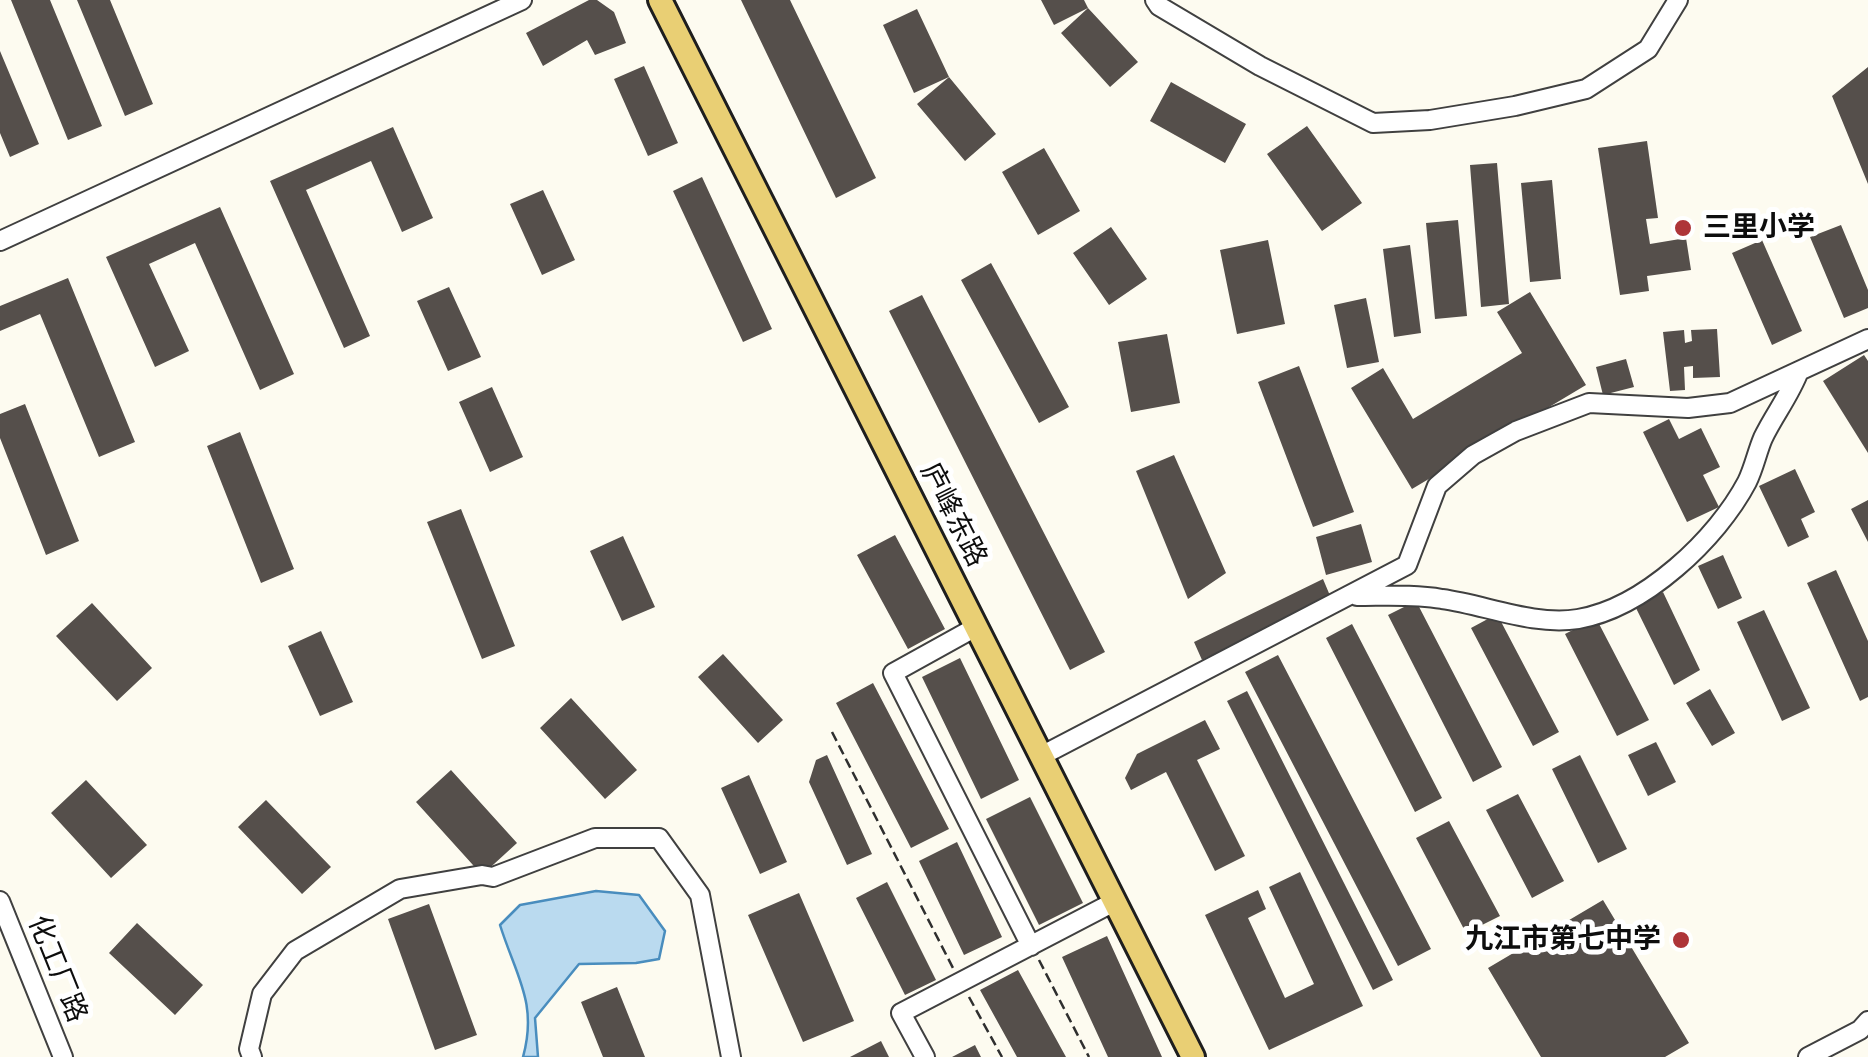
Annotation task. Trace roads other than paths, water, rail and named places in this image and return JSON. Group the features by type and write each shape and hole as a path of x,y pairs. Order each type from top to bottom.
{"main road":[{"name":"庐峰东路","path":"660,0 1193,1057"}],"street":[{"path":"0,241 522,0"},
{"path":"1155,0 1260,66 1372,123 1430,120 1586,89 1648,49 1678,0"},
{"path":"1040,756 1407,565 1437,486 1473,456 1516,432 1590,403 1688,408 1730,403 1868,339"},
{"path":"1352,596 1441,598 1530,618 1578,619 1629,601 1665,578 1704,540 1746,483 1764,437 1800,371"},
{"path":"976,628 893,673 1031,946"},
{"path":"252,1057 249,1050 262,994 295,951 400,889 493,877 595,838 658,838 700,895 731,1057"},
{"name":"化工厂路","path":"0,902 63,1057"},
{"path":"925,1057 901,1014 1114,902"},
{"path":"1808,1057 1860,1030 1868,1021"}],"water":[{"path":"596,891 639,895 665,931 659,959 579,964 535,1018 538,1057 523,1057 527,1005 500,925 520,905"}],"place":[{"name":"三里小学","path":"1683,228"},
{"name":"九江市第七中学","path":"1681,940"}]}
